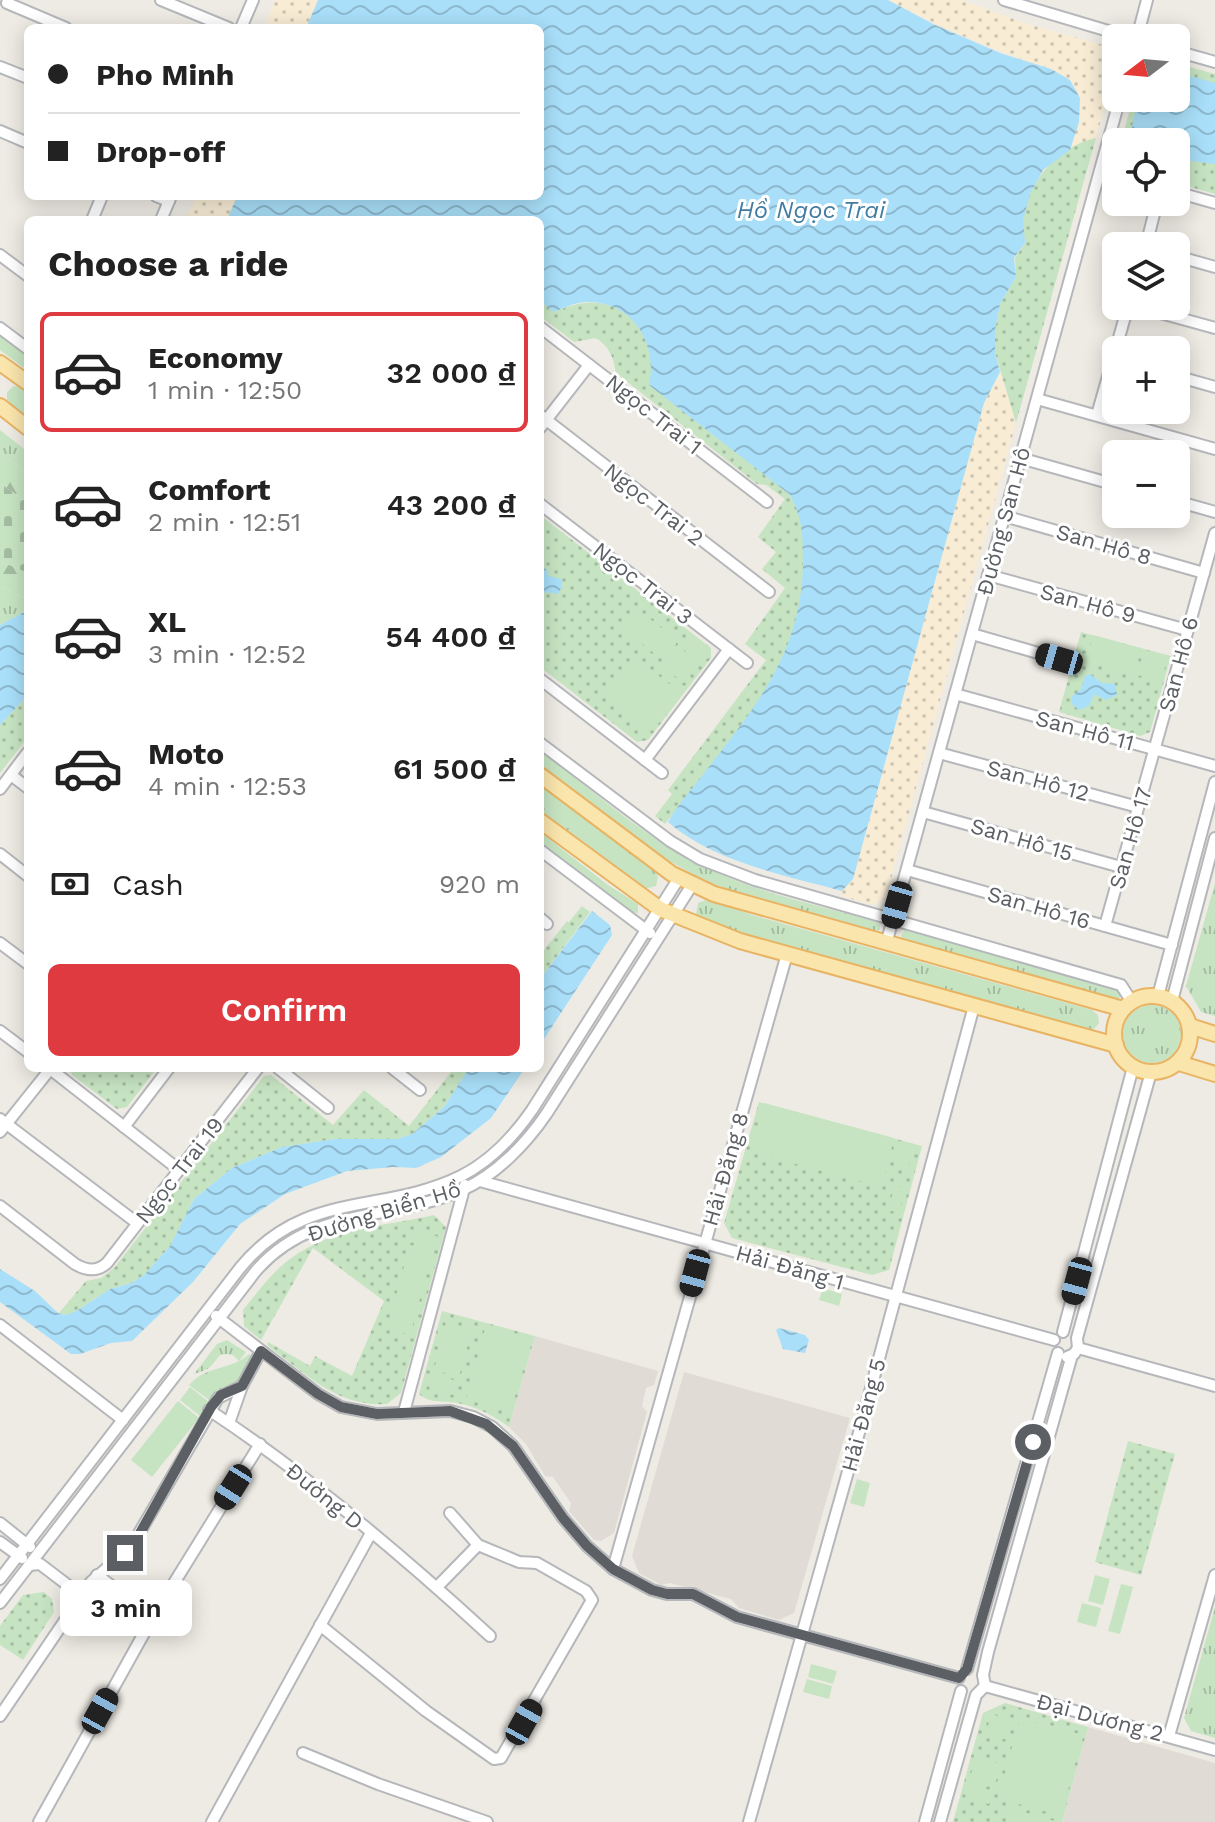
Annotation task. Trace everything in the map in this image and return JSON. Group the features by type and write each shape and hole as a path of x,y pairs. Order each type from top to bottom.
{"main road":[{"path":"0,363 24,380"},
{"path":"0,406 24,425"},
{"path":"544,778 686,882 743,904 1128,1006"},
{"path":"544,824 666,913 740,941 1116,1045"},
{"path":"1179,1063 1190,1039 1190,1026 1180,1008 1165,999 1141,998 1128,1006 1116,1024 1116,1045 1133,1067 1151,1072 1179,1063 1215,1074"},
{"path":"1190,1026 1215,1034"}],"street":[{"path":"161,0 219,24"},
{"path":"243,24 253,0"},
{"path":"1004,0 1102,29"},
{"path":"1139,24 1147,0"},
{"path":"7,3 57,24"},
{"path":"1190,55 1215,62"},
{"path":"0,67 24,76"},
{"name":"Đường San Hô","path":"886,944 1116,112"},
{"path":"0,131 24,141"},
{"path":"1190,196 1215,203"},
{"path":"0,255 24,273"},
{"path":"1190,260 1215,267"},
{"path":"1186,320 1215,328"},
{"path":"0,328 24,346"},
{"name":"Ngọc Trai 1","path":"544,330 767,502"},
{"path":"544,419 589,365"},
{"path":"1190,380 1215,387"},
{"path":"1037,399 1215,449"},
{"path":"1097,415 1102,399"},
{"name":"Ngọc Trai 2","path":"544,423 769,592"},
{"path":"1020,458 1102,481"},
{"path":"1190,505 1215,512"},
{"name":"Ngọc Trai 3","path":"544,507 747,663"},
{"name":"San Hô 8","path":"1004,516 1204,573"},
{"name":"San Hô 6","path":"1155,750 1215,533"},
{"name":"San Hô 9","path":"988,575 1187,630"},
{"path":"972,634 1059,659"},
{"path":"645,760 729,649"},
{"path":"544,682 662,773"},
{"name":"San Hô 11","path":"955,694 1215,766"},
{"path":"544,746 651,828 700,859 755,880 1121,985 1128,1006"},
{"name":"San Hô 17","path":"1105,926 1155,750"},
{"name":"San Hô 12","path":"939,753 1138,807"},
{"path":"0,789 24,757"},
{"path":"11,775 24,785"},
{"path":"1165,999 1172,945 1215,782"},
{"name":"San Hô 15","path":"923,812 1121,867"},
{"path":"1165,999 1215,838"},
{"path":"544,853 658,938"},
{"path":"0,854 24,873"},
{"name":"San Hô 16","path":"907,870 1172,945"},
{"name":"Đường Biển Hồ","path":"0,1603 265,1261 299,1236 329,1223 430,1201 480,1181 503,1163 542,1121 658,938 666,913 686,882"},
{"name":"Đường Biển Hồ","path":"0,1579 251,1256 291,1225 321,1212 422,1190 474,1169 508,1139 532,1110 646,931 666,913"},
{"path":"0,943 24,961"},
{"name":"Hải Đăng 8","path":"613,1569 787,954"},
{"name":"Hải Đăng 5","path":"749,1822 860,1429 974,1006"},
{"path":"0,1031 24,1049"},
{"path":"959,1678 967,1669 1058,1353 1054,1340 1063,1332 1133,1067"},
{"path":"47,1072 2,1125 137,1223"},
{"path":"55,1072 178,1169"},
{"path":"124,1127 166,1072"},
{"name":"Ngọc Trai 19","path":"0,1206 75,1264 89,1270 97,1269 107,1263 255,1072"},
{"path":"283,1072 328,1108"},
{"path":"405,1072 420,1090"},
{"path":"940,1822 976,1695 984,1680 1151,1072"},
{"path":"474,1169 480,1181"},
{"path":"404,1412 466,1188 462,1176"},
{"name":"Hải Đăng 1","path":"480,1181 1054,1340"},
{"path":"207,1310 332,1403 366,1413 457,1412 498,1431 527,1464 569,1526 613,1569 657,1592 693,1594 737,1617 959,1678"},
{"path":"0,1325 123,1420"},
{"path":"1063,1332 1072,1333 1076,1347"},
{"path":"1058,1353 1066,1357 1076,1347"},
{"path":"1076,1347 1215,1386"},
{"path":"229,1423 242,1386 261,1351"},
{"path":"0,1716 97,1575 135,1542 209,1410 221,1395 242,1386"},
{"name":"Đường D","path":"209,1410 260,1444 371,1533 490,1636"},
{"path":"39,1822 153,1617 260,1444"},
{"path":"320,1625 426,1711 494,1759 506,1754 592,1600 586,1591 537,1563 519,1562 478,1545 450,1513"},
{"path":"0,1523 27,1544 36,1560 82,1596"},
{"path":"212,1822 371,1533"},
{"path":"0,1542 18,1556 36,1560"},
{"path":"437,1587 478,1545"},
{"path":"97,1575 153,1617"},
{"path":"1169,1736 1215,1575"},
{"path":"967,1669 974,1669 984,1680"},
{"path":"925,1822 961,1691 959,1678"},
{"name":"Đại Dương 2","path":"984,1680 1215,1750"},
{"path":"961,1691 976,1695"},
{"path":"303,1753 482,1821"}],"shaded area":[{"path":"535,1336 658,1371 654,1385 646,1388 642,1406 647,1412 614,1533 601,1541 594,1540 569,1511 571,1503 553,1477 545,1476 526,1444 509,1427"},
{"path":"684,1372 850,1418 794,1613 779,1620 739,1608 731,1599 670,1583 661,1585 639,1573 632,1556"},
{"path":"1088,1727 1215,1763 1215,1822 1062,1822"}],"green space":[{"path":"1190,67 1215,74 1215,194 1190,187 1190,128 1125,128 1129,112 1190,112"},
{"path":"1096,138 1016,423 995,352 995,330 1000,304 1016,277 1015,258 1025,243 1025,209 1031,192 1051,163 1080,143"},
{"path":"544,304 554,312 580,304 605,304 629,316 645,337 656,374 714,432 785,490 797,507 802,524 802,585 797,618 786,650 752,712 665,824 655,816 672,794 668,790 766,660 745,644 785,588 762,569 776,552 758,537 785,499 766,485 757,484 616,373 610,353 596,338 574,342 544,319"},
{"path":"0,336 24,354 24,368 0,350"},
{"path":"14,386 24,389 24,415 7,400 7,392"},
{"path":"0,430 24,449 24,470 0,453"},
{"path":"0,453 24,470 24,500 0,483"},
{"path":"0,483 24,500 24,571 0,561"},
{"path":"544,518 711,648 711,658 648,740 637,742 544,670"},
{"path":"0,561 24,571 24,597 0,587"},
{"path":"0,587 24,597 24,612 0,625"},
{"path":"639,610 678,641 664,661 624,630"},
{"path":"1081,632 1171,656 1150,732 1140,736 1059,712"},
{"path":"1093,635 1140,648 1133,675 1086,662"},
{"path":"690,636 709,650 701,660 683,646"},
{"path":"679,647 700,662 684,683 663,667"},
{"path":"1144,650 1168,656 1161,682 1137,675"},
{"path":"633,656 680,692 650,731 603,695"},
{"path":"24,699 24,742 0,773 0,725"},
{"path":"544,753 661,842 705,867 788,898 874,921 880,925 879,930 780,907 712,883 671,862 544,768"},
{"path":"544,788 656,872 656,886 644,889 544,814"},
{"path":"544,835 608,885 638,904 638,913 617,904 544,848"},
{"path":"1215,883 1215,1016 1201,1012 1186,986"},
{"path":"709,899 752,915 1092,1010 1098,1015 1099,1023 1094,1029 1083,1029 727,929 696,914 698,903"},
{"path":"582,906 590,912 544,974 544,950"},
{"path":"905,930 1118,989 1122,996 1116,1000 904,941 901,936"},
{"path":"1152,1005 1163,1007 1172,1014 1179,1023 1179,1045 1172,1054 1163,1061 1152,1063 1141,1061 1132,1054 1125,1045 1123,1034 1125,1023 1132,1014 1141,1007"},
{"path":"71,1072 154,1072 127,1107 117,1109"},
{"path":"451,1072 466,1072 444,1107 412,1134 397,1139 335,1139 282,1147 232,1168 194,1199 170,1246 145,1274 132,1283 110,1289 67,1315 59,1313 86,1281 101,1278 114,1268 264,1076 271,1075 333,1125 364,1090 409,1126"},
{"path":"759,1102 922,1146 889,1270 872,1275 732,1238 724,1223"},
{"path":"764,1103 894,1138 882,1187 751,1152"},
{"path":"900,1141 915,1145 908,1170 894,1166"},
{"path":"895,1185 906,1188 899,1213 888,1210"},
{"path":"434,1215 446,1227 401,1393 387,1404 369,1404 337,1394 308,1377 267,1345 268,1342 310,1366 315,1356 352,1376 384,1301 313,1248 261,1340 244,1326 243,1310 277,1270 306,1249 341,1234"},
{"path":"414,1230 437,1236 410,1335 387,1328 410,1245 421,1248 423,1245 411,1242"},
{"path":"823,1288 842,1294 839,1306 819,1300"},
{"path":"442,1311 535,1336 509,1427 475,1408 434,1401 419,1394"},
{"path":"446,1322 472,1329 459,1377 434,1370"},
{"path":"486,1325 531,1338 511,1411 466,1399"},
{"path":"227,1340 246,1352 239,1361 233,1355 221,1355 210,1367 194,1374 217,1344"},
{"path":"249,1354 252,1357 237,1385 220,1391 209,1400 189,1385 196,1378 235,1363"},
{"path":"433,1374 457,1381 454,1395 429,1388"},
{"path":"190,1387 210,1403 200,1416 180,1400"},
{"path":"178,1401 199,1418 152,1477 131,1460"},
{"path":"1128,1441 1175,1454 1141,1575 1095,1562"},
{"path":"857,1479 870,1483 864,1507 850,1503"},
{"path":"1095,1575 1110,1579 1103,1605 1088,1601"},
{"path":"1121,1584 1133,1587 1120,1634 1108,1631"},
{"path":"44,1592 52,1599 54,1612 23,1660 0,1645 0,1626 23,1595"},
{"path":"1082,1603 1101,1608 1096,1627 1077,1622"},
{"path":"1215,1607 1215,1738 1191,1731 1184,1718"},
{"path":"811,1664 837,1671 833,1684 808,1677"},
{"path":"807,1679 832,1686 829,1699 803,1692"},
{"path":"1005,1703 1088,1727 1062,1822 953,1822 983,1713"},
{"path":"991,1714 1013,1720 1008,1740 986,1734"},
{"path":"1020,1718 1083,1735 1061,1816 998,1798"},
{"path":"976,1757 1001,1764 994,1788 969,1781"},
{"path":"968,1784 993,1791 989,1804 965,1798"},
{"path":"1010,1808 1058,1822 1007,1822"}],"sand":[{"path":"275,0 318,0 308,24 266,24"},
{"path":"888,0 962,0 1025,23 1102,45 1103,112 1096,138 1070,150 1079,122 1051,69 1009,55"},
{"path":"194,200 235,200 229,216 188,216"},
{"path":"1000,372 1016,423 888,890 885,898 873,905 841,896 843,889 853,879 984,403"}],"water":[{"name":"Hồ Ngọc Trai","path":"318,0 888,0 933,24 1000,53 1051,69 1070,80 1080,98 1079,122 1070,150 1043,170 1030,194 1023,220 1025,243 1014,258 1016,277 1000,304 995,330 995,352 1000,372 984,403 853,879 842,891 750,866 706,847 668,822 758,701 785,652 800,596 803,565 800,519 789,494 649,385 650,355 646,341 630,318 606,304 581,302 554,312 544,304 544,216 229,216 235,200 544,200 544,24 308,24"},
{"path":"1190,76 1215,83 1215,164 1190,161 1190,128 1132,128 1135,112 1190,112"},
{"path":"544,568 549,576 561,579 562,587 558,594 546,592"},
{"path":"24,612 24,699 0,725 0,625"},
{"path":"1090,674 1102,683 1115,684 1117,695 1106,700 1094,694 1089,706 1079,710 1072,704 1071,697 1081,689 1085,676"},
{"path":"592,911 610,925 612,935 544,1039 544,974"},
{"path":"466,1072 522,1072 491,1118 441,1157 416,1168 347,1171 285,1194 240,1224 193,1282 132,1341 111,1343 71,1354 0,1302 0,1269 35,1291 58,1313 67,1315 110,1289 132,1283 145,1274 170,1246 194,1199 232,1168 282,1147 335,1139 397,1139 412,1134 444,1107"},
{"path":"779,1328 805,1335 809,1340 805,1353 783,1349 776,1330"}],"route":[{"path":"125,1553 135,1542 211,1407 221,1395 242,1386 261,1351 318,1394 341,1407 377,1414 450,1411 498,1431 509,1440 563,1518 587,1546 613,1569 652,1590 700,1596 737,1617 959,1678 967,1669 1033,1442"}]}
